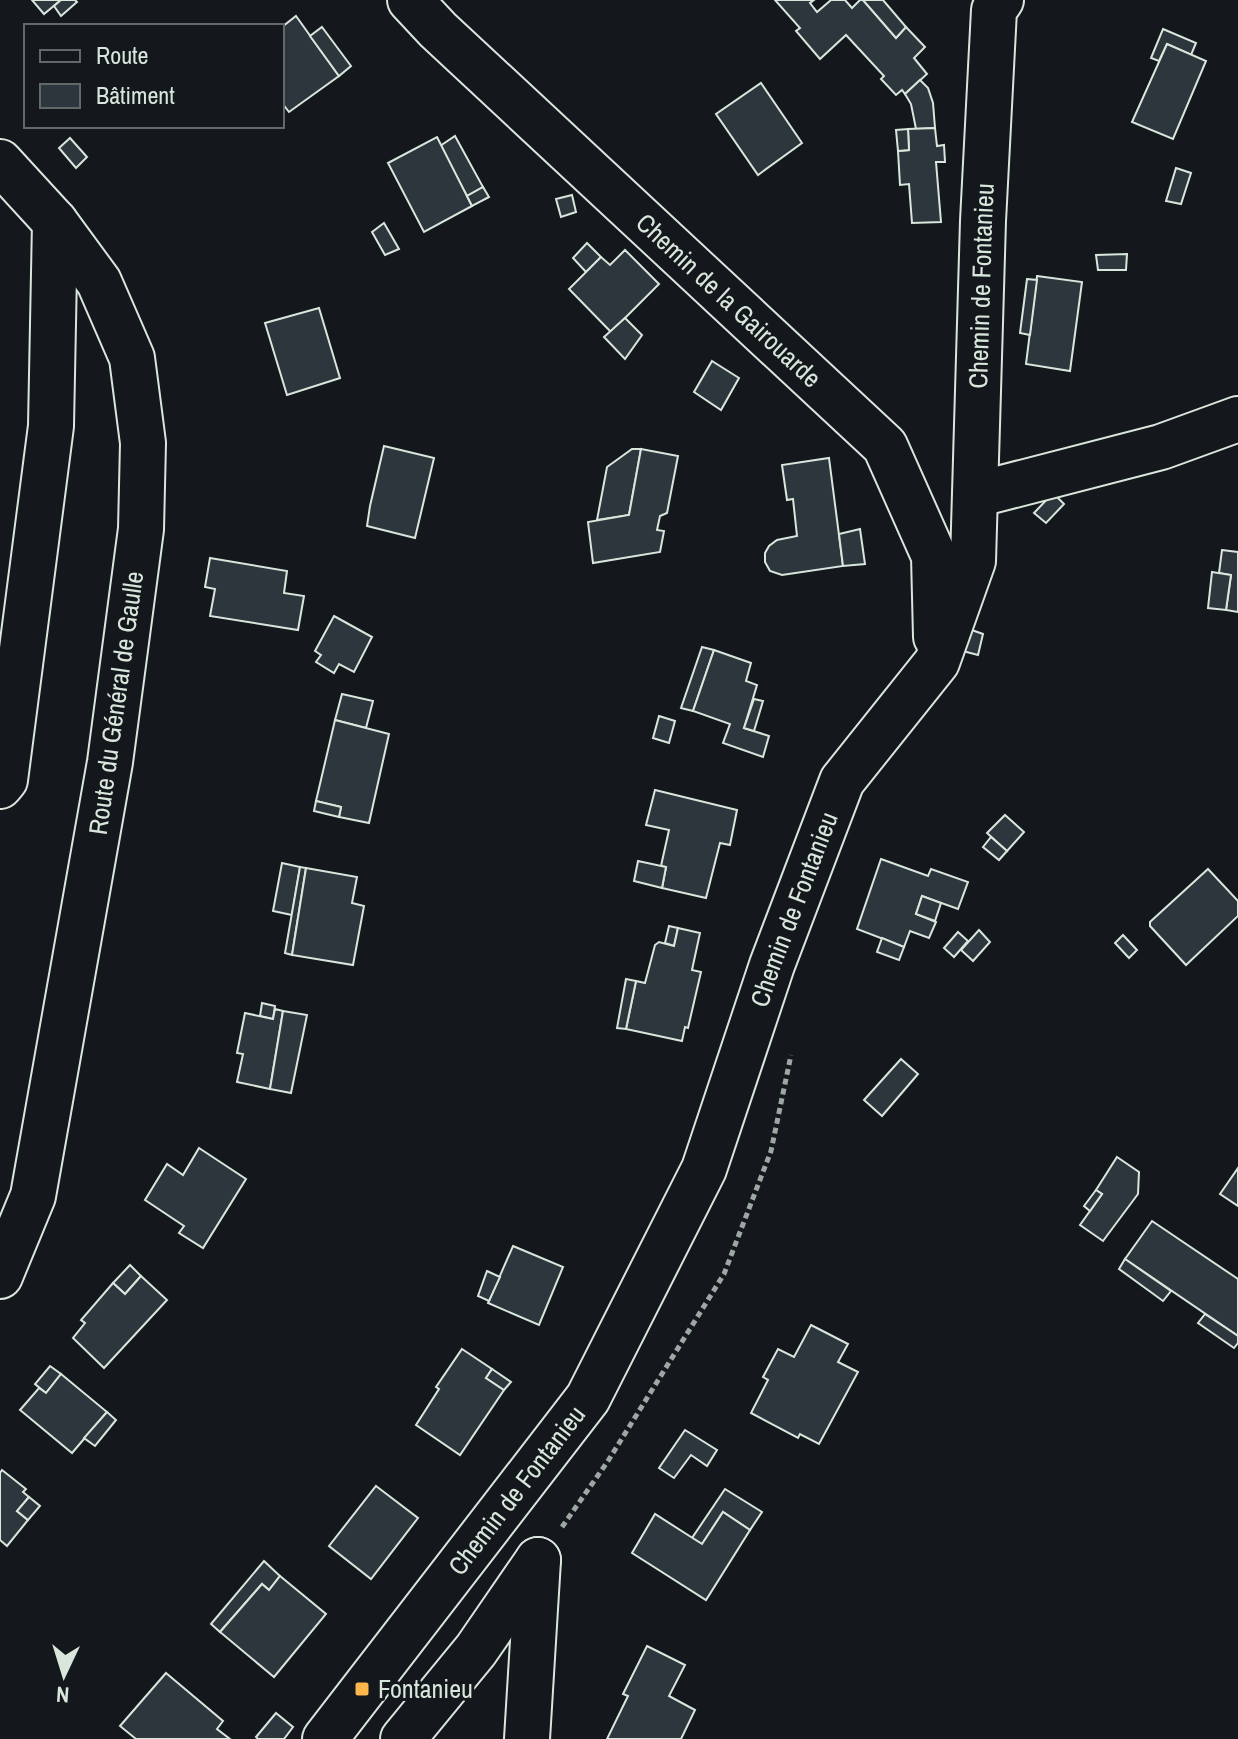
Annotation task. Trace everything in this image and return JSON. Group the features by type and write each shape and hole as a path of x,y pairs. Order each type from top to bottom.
{"street":[{"name":"Chemin de la Gairouarde","path":"410,0 449,41 885,446 934,556 937,662"},
{"name":"Chemin de Fontanieu","path":"325,1739 588,1398 704,1169 772,965 842,781 937,662 973,561 983,221 994,10 1001,0"},
{"name":"Route du Général de Gaulle","path":"0,162 55,222 99,282 132,358 143,443 141,529 110,762 33,1196 0,1276"},
{"path":"0,786 5,780 51,426 55,222"},
{"path":"975,495 1227,431"},
{"path":"403,1739 476,1650 538,1560 527,1739"}],"building":[{"path":"32,0 61,0 44,14"},
{"path":"61,0 77,2 61,16 54,6"},
{"path":"775,0 814,0 810,3 817,12 831,0 845,0 852,8 863,0 896,38 906,27 925,47 914,58 927,74 905,94 902,90 896,95 881,79 884,76 846,35 820,59 796,31 800,28"},
{"path":"863,0 883,0 906,27 896,38"},
{"path":"296,16 339,76 289,112 284,106 284,25"},
{"path":"322,27 351,66 339,76 310,36"},
{"path":"1163,29 1196,43 1191,55 1167,44 1159,61 1151,58"},
{"path":"1167,44 1206,61 1173,139 1132,122"},
{"path":"920,80 928,88 933,103 935,128 916,129 911,104 905,94"},
{"path":"761,83 802,143 758,175 716,114"},
{"path":"935,128 937,146 944,145 945,162 936,162 941,222 912,223 909,184 900,185 898,151 909,150 908,129"},
{"path":"908,129 909,150 898,151 896,130"},
{"path":"455,136 483,187 467,196 440,146"},
{"path":"437,137 472,206 424,232 388,163"},
{"path":"70,138 87,157 76,168 59,148"},
{"path":"1176,168 1191,173 1181,204 1166,201"},
{"path":"483,187 489,197 472,206 467,196"},
{"path":"572,195 576,212 561,217 556,199"},
{"path":"384,223 399,249 385,255 372,232"},
{"path":"587,243 601,257 586,272 573,258"},
{"path":"625,250 659,284 611,332 569,289 601,257 610,265"},
{"path":"1127,254 1126,270 1098,270 1096,255"},
{"path":"1037,276 1082,282 1070,371 1026,364"},
{"path":"1027,279 1037,280 1030,335 1020,333"},
{"path":"319,308 340,378 287,395 265,323"},
{"path":"625,318 642,335 625,359 604,337"},
{"path":"712,361 739,378 721,410 694,392"},
{"path":"384,446 434,458 415,538 367,526"},
{"path":"632,449 641,449 629,515 597,520 607,467"},
{"path":"641,449 678,456 667,513 660,516 657,530 664,531 660,552 593,563 588,522 629,515"},
{"path":"829,458 843,566 782,575 770,571 765,562 769,546 777,540 797,536 793,499 787,500 782,465"},
{"path":"1053,493 1064,504 1046,523 1034,513"},
{"path":"860,529 865,564 843,566 839,534"},
{"path":"1222,550 1238,552 1238,612 1226,610 1231,575 1219,573"},
{"path":"210,558 287,571 284,593 304,596 298,630 210,616 215,589 205,587"},
{"path":"1212,572 1231,575 1226,610 1208,608"},
{"path":"334,616 372,637 354,672 339,664 334,673 316,662 321,655 315,651"},
{"path":"966,628 983,634 978,655 959,650"},
{"path":"702,647 714,650 693,711 681,708"},
{"path":"714,650 751,663 746,681 757,685 744,728 769,736 763,757 723,743 730,724 693,711"},
{"path":"342,694 373,701 366,728 335,720"},
{"path":"754,699 763,701 754,731 744,728"},
{"path":"659,716 675,721 669,743 653,738"},
{"path":"335,720 389,734 369,823 339,817 341,807 316,801"},
{"path":"655,790 737,810 730,845 720,843 706,898 662,888 666,867 661,866 669,830 646,825"},
{"path":"316,801 341,807 339,817 314,811"},
{"path":"1005,815 1024,832 1007,851 987,833"},
{"path":"991,837 1007,851 999,860 983,847"},
{"path":"881,859 928,876 931,869 968,882 958,909 922,896 916,914 936,922 929,938 910,931 904,947 857,929"},
{"path":"638,861 666,867 662,888 634,881"},
{"path":"282,863 300,867 292,915 273,911"},
{"path":"300,867 306,868 292,955 285,953"},
{"path":"306,868 357,877 352,903 364,906 353,965 292,955"},
{"path":"1208,869 1238,901 1238,916 1186,965 1150,926 1150,922"},
{"path":"922,896 941,903 935,921 916,914"},
{"path":"669,926 678,928 674,946 665,943"},
{"path":"678,928 700,933 692,970 701,972 682,1041 626,1029 636,981 645,983 655,945 659,942 674,946"},
{"path":"979,930 990,942 973,961 961,950"},
{"path":"958,932 968,941 954,957 944,948"},
{"path":"1123,935 1137,950 1129,958 1115,943"},
{"path":"882,938 904,947 899,960 877,952"},
{"path":"626,979 636,981 626,1029 617,1028"},
{"path":"262,1003 275,1006 273,1019 260,1016"},
{"path":"275,1009 283,1011 270,1089 237,1082 243,1054 237,1053 245,1013 273,1019"},
{"path":"283,1011 307,1015 291,1093 270,1089"},
{"path":"901,1059 918,1074 882,1116 864,1100"},
{"path":"199,1148 246,1179 203,1248 179,1233 184,1226 145,1200 167,1164 183,1175"},
{"path":"1117,1157 1139,1172 1138,1194 1103,1241 1080,1225 1102,1194 1096,1190"},
{"path":"1238,1168 1238,1206 1220,1194"},
{"path":"1096,1190 1102,1194 1090,1211 1084,1206"},
{"path":"1152,1221 1238,1279 1238,1336 1125,1259"},
{"path":"513,1246 563,1267 539,1325 488,1303"},
{"path":"1125,1259 1171,1291 1163,1301 1119,1269"},
{"path":"130,1265 141,1276 125,1294 113,1283"},
{"path":"487,1271 500,1277 489,1301 478,1296"},
{"path":"141,1276 167,1300 104,1368 73,1338 85,1323 81,1320 113,1283 125,1294"},
{"path":"1205,1314 1238,1336 1234,1348 1198,1323"},
{"path":"811,1325 848,1344 838,1362 858,1372 819,1444 800,1434 798,1438 751,1413 768,1380 763,1377 778,1349 794,1357"},
{"path":"462,1349 492,1369 486,1378 504,1390 460,1455 416,1425 439,1389 436,1387"},
{"path":"50,1366 61,1374 46,1393 35,1384"},
{"path":"492,1369 511,1382 504,1390 486,1378"},
{"path":"61,1374 107,1412 72,1453 20,1410 39,1388 46,1393"},
{"path":"107,1412 116,1420 95,1446 84,1438"},
{"path":"685,1430 717,1450 707,1466 691,1455 674,1478 659,1468"},
{"path":"2,1470 26,1489 23,1492 29,1497 17,1511 28,1520 7,1546 0,1540"},
{"path":"376,1486 418,1518 371,1579 329,1546"},
{"path":"725,1489 762,1512 750,1530 723,1512 702,1544 692,1538"},
{"path":"29,1497 40,1506 28,1520 17,1511"},
{"path":"723,1512 750,1530 706,1600 632,1553 655,1514 702,1544"},
{"path":"264,1561 280,1576 269,1590 262,1584 220,1632 211,1624"},
{"path":"280,1576 326,1614 274,1677 220,1632 262,1584 269,1590"},
{"path":"647,1646 685,1665 669,1696 695,1710 681,1739 607,1739 628,1696 623,1694"},
{"path":"166,1673 223,1721 217,1729 230,1739 136,1739 120,1726"},
{"path":"276,1713 293,1727 284,1739 258,1739 256,1737"}],"place":[{"name":"Fontanieu","path":"362,1689"}]}
